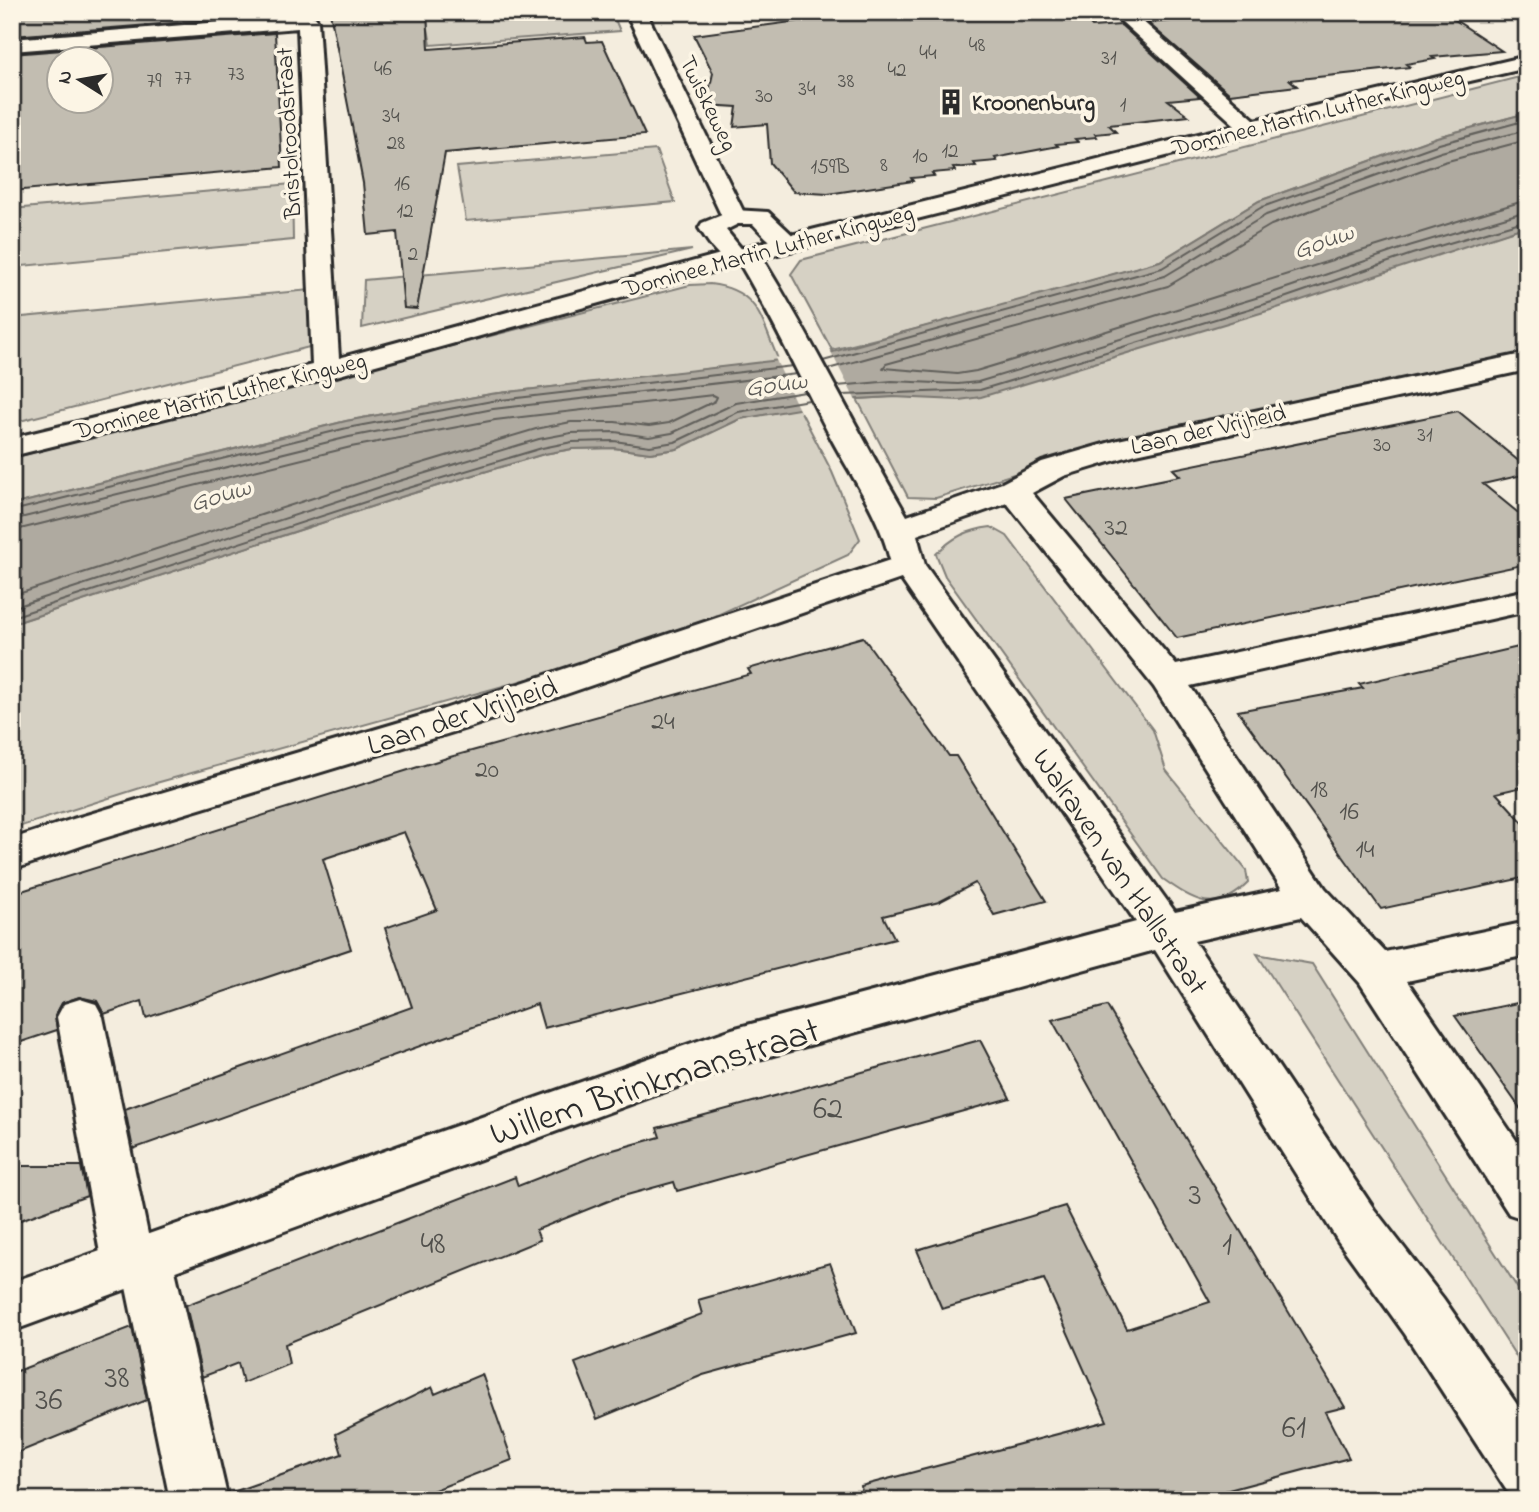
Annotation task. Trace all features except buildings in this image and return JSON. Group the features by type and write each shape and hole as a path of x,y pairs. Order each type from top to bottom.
{"street":[{"name":"Twiskeweg","path":"636,12 734,217"},
{"path":"1126,13 1251,128"},
{"name":"Bristolroodstraat","path":"12,45 308,21 326,370"},
{"name":"Dominee Martin Luther Kingweg","path":"12,447 326,370 788,243 1527,62"},
{"path":"734,217 759,217 788,243"},
{"name":"Walraven van Hallstraat","path":"734,217 712,228 741,256 788,322 904,547 1165,931 1356,1225 1424,1316 1491,1413 1527,1471"},
{"name":"Laan der Vrijheid","path":"12,855 87,829 457,718 904,547 1053,469 1129,446 1527,360"},
{"path":"1013,490 1167,679 1310,899 1377,971 1527,1198"},
{"path":"1167,679 1527,600"},
{"name":"Willem Brinkmanstraat","path":"12,1307 732,1048 1165,931 1310,899"},
{"path":"1377,971 1527,938"},
{"path":"80,1017 137,1261 199,1500"}],"shaded area":[{"path":"425,12 612,12 620,31 431,45"},
{"path":"1527,75 1527,113 1437,137 1259,201 1160,261 968,316 832,350 791,274 801,260"},
{"path":"656,150 675,202 466,221 457,167"},
{"path":"292,184 293,240 12,267 12,209"},
{"path":"1527,226 1527,356 1186,425 1079,454 936,498 908,497 857,399 893,397 1414,261"},
{"path":"692,250 362,328 364,280"},
{"path":"690,285 727,287 749,300 762,321 779,361 491,394 346,421 12,505 12,458"},
{"path":"310,290 317,345 12,423 12,318"},
{"path":"799,408 832,472 860,539 848,555 687,629 542,675 156,783 12,829 12,624 404,496 544,454 572,449 614,448 650,453 677,449 740,419"},
{"path":"991,527 1007,536 1153,730 1166,770 1246,870 1248,883 1236,893 1215,902 1205,901 1185,893 1163,879 945,576 936,554 961,535"},
{"path":"1257,954 1312,964 1527,1303 1527,1367 1523,1367"}],"water":[{"name":"Gouw","path":"1527,113 1527,226 1274,309 981,397 959,400 893,397 857,399 740,419 677,449 650,453 614,448 572,449 544,454 404,496 12,624 12,505 346,421 491,394 822,355 1160,261 1259,201 1437,137"}],"pier":[{"path":"829,348 857,403 800,412 775,358"}],"place":[{"name":"Kroonenburg","path":"951,102"}]}
